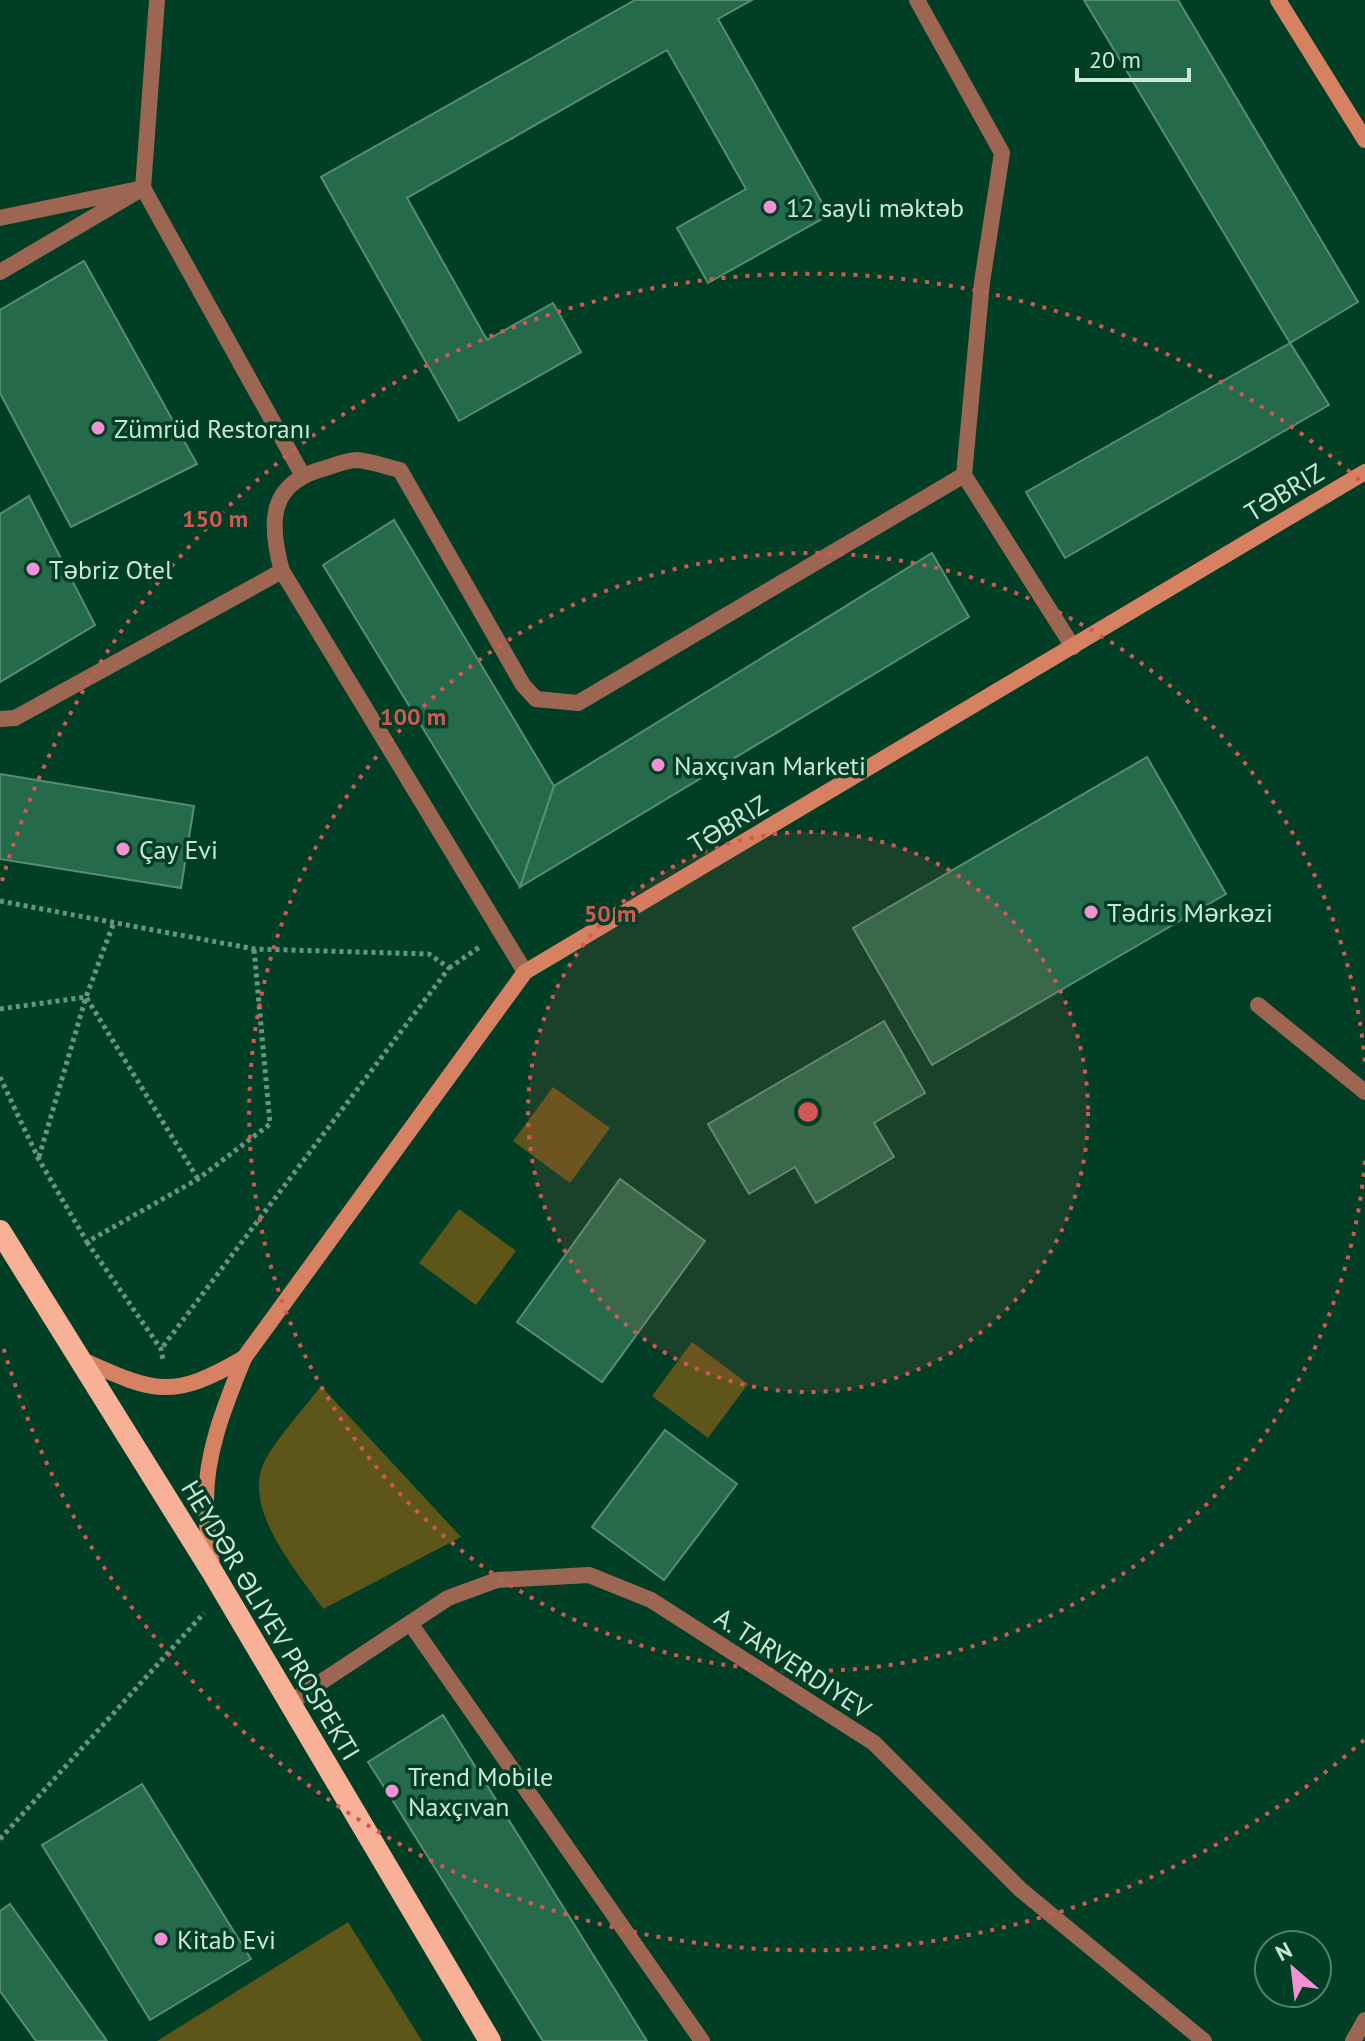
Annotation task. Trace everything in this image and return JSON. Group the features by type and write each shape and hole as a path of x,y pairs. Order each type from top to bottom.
{"highway":[{"name":"HEYDƏR ƏLIYEV PROSPEKTI","path":"0,1231 218,1582 490,2041"}],"main road":[{"path":"1278,0 1365,140"},
{"name":"TƏBRIZ","path":"244,1358 525,972 1365,472"},
{"path":"80,1359 133,1383 166,1389 204,1381 244,1358"},
{"path":"218,1582 206,1504 211,1457 223,1411 244,1358"}],"street":[{"path":"157,0 143,188 302,474"},
{"path":"917,0 1002,153 982,282 964,475 1073,647"},
{"path":"0,218 143,188"},
{"path":"0,272 143,188"},
{"path":"525,972 282,571 272,538 276,512 289,483 302,474 356,460 400,470 523,685 536,699 578,703 964,475"},
{"path":"0,719 15,718 282,571"},
{"path":"1258,1005 1365,1092"},
{"name":"A. TARVERDIYEV","path":"288,1704 448,1598 497,1580 589,1575 651,1600 874,1743 1021,1890 1204,2041"},
{"path":"410,1623 702,2041"},
{"path":"1353,2041 1365,2020"}],"path":[{"path":"0,901 254,949 429,954 449,968"},
{"path":"38,1158 86,997 114,922"},
{"path":"0,1077 38,1158 87,1242 161,1349 449,968 500,933"},
{"path":"87,1242 198,1179 270,1124 254,949"},
{"path":"0,1009 86,997"},
{"path":"86,997 198,1179"},
{"path":"0,1839 218,1582"}],"shaded area":[{"path":"553,1087 610,1128 570,1183 513,1141"},
{"path":"459,1209 516,1251 476,1305 419,1263"},
{"path":"692,1342 748,1384 708,1438 652,1396"},
{"path":"321,1386 461,1537 323,1609 275,1539 260,1498 259,1479 271,1450"},
{"path":"348,1922 422,2041 157,2041"}],"building":[{"name":"12 sayli məktəb","path":"635,0 752,0 718,19 829,215 708,283 677,228 746,189 667,50 407,198 487,340 553,303 581,352 459,421 321,177"},
{"path":"1084,0 1178,0 1358,302 1290,343"},
{"name":"Zümrüd Restoranı","path":"84,261 197,464 71,527 0,393 0,310"},
{"path":"1290,343 1329,405 1065,558 1026,492"},
{"name":"Təbriz Otel","path":"29,496 95,625 0,682 0,514"},
{"path":"394,520 554,786 520,887 323,565"},
{"path":"932,553 969,617 520,887 554,786"},
{"path":"1147,757 1226,894 932,1065 853,928"},
{"path":"0,774 194,806 181,888 0,859"},
{"path":"884,1021 925,1093 874,1123 894,1157 816,1203 795,1167 749,1194 708,1124"},
{"path":"620,1179 705,1241 602,1382 517,1322"},
{"path":"665,1430 737,1484 664,1580 592,1527"},
{"path":"443,1715 647,2041 543,2041 368,1762"},
{"path":"142,1784 251,1959 150,2020 42,1845"},
{"path":"10,1904 107,2041 36,2041 0,1991 0,1911"}],"place":[{"name":"12 sayli məktəb","path":"770,207"},
{"name":"Zümrüd Restoranı","path":"98,428"},
{"name":"Təbriz Otel","path":"33,569"},
{"name":"Naxçıvan Marketi","path":"658,765"},
{"name":"Çay Evi","path":"123,849"},
{"name":"Tədris Mərkəzi","path":"1091,912"},
{"name":"Trend Mobile Naxçıvan","path":"392,1791"},
{"name":"Kitab Evi","path":"161,1939"}]}
